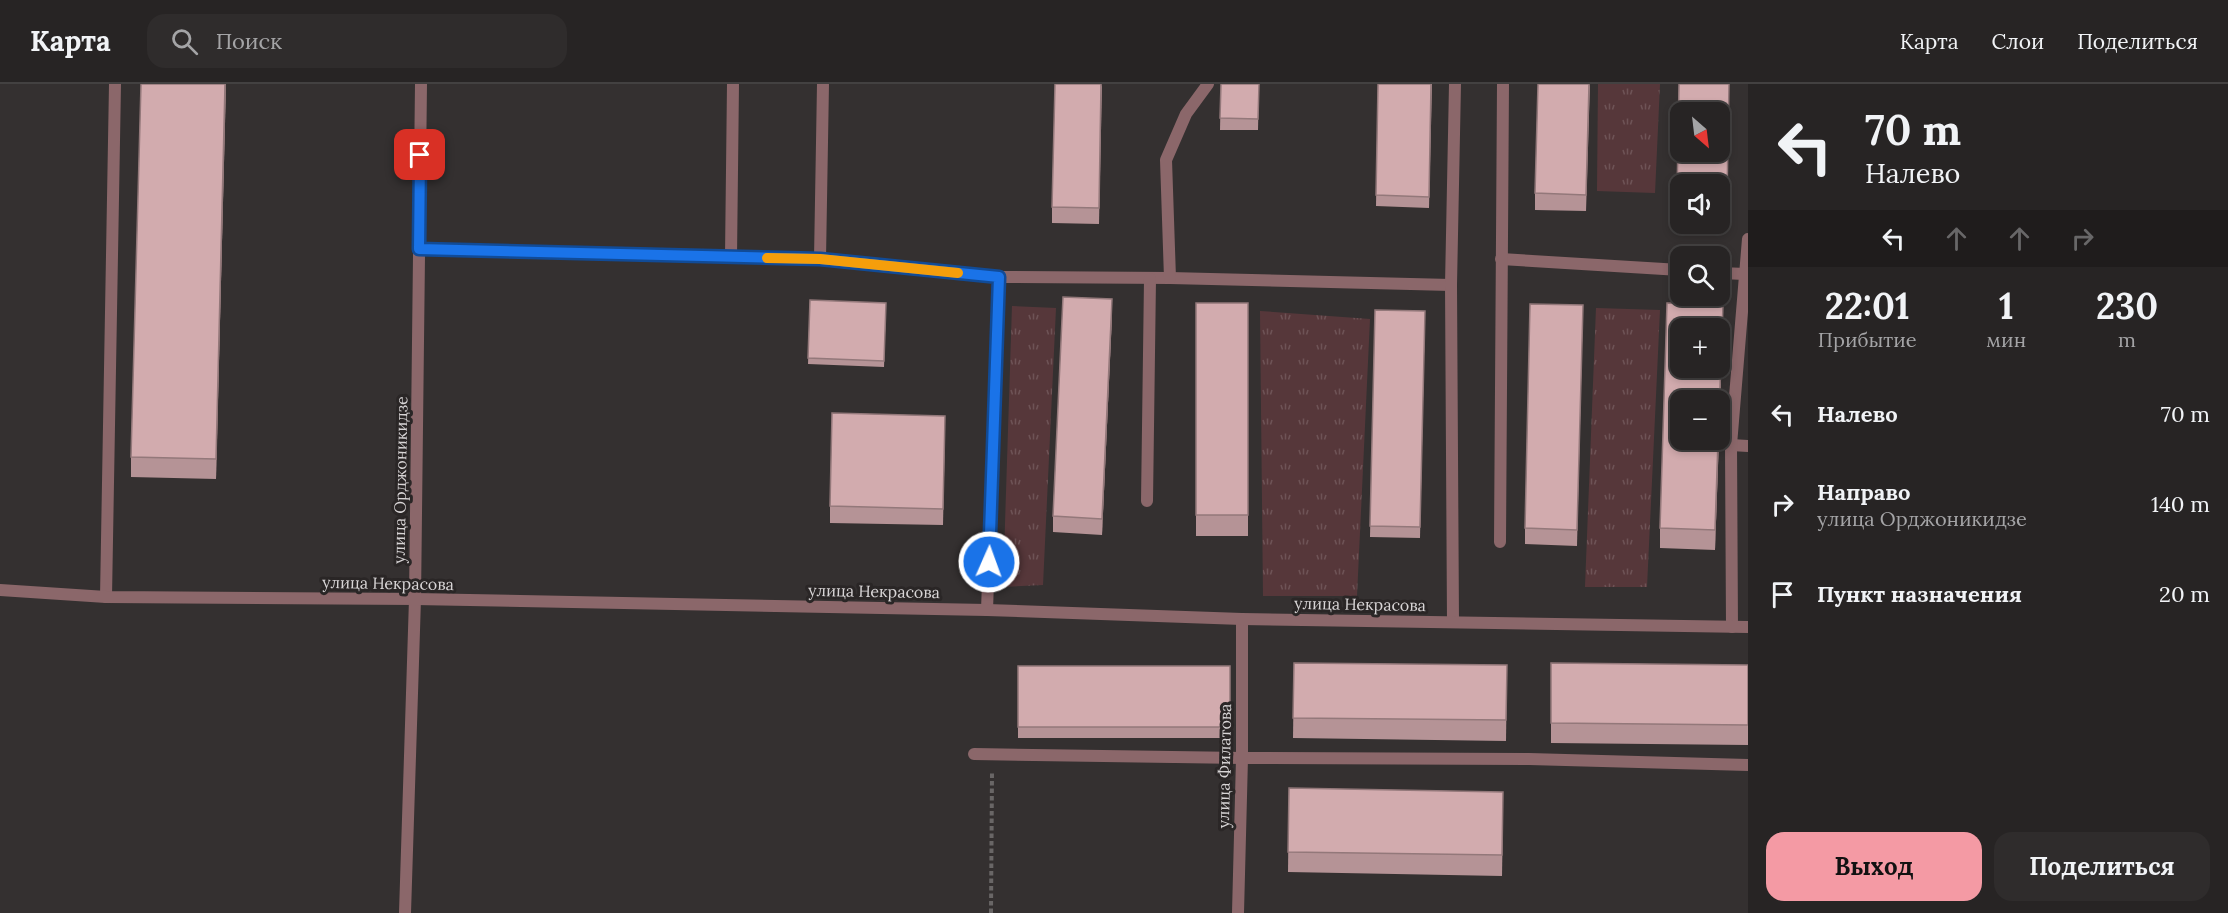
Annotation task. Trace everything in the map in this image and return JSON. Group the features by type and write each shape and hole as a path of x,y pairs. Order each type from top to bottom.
{"street":[{"path":"106,597 115,84"},
{"name":"улица Орджоникидзе","path":"405,913 416,599 421,84"},
{"path":"731,257 733,84"},
{"path":"820,259 823,84"},
{"path":"1170,278 1166,160 1186,114 1208,84"},
{"path":"1452,622 1451,285 1455,84"},
{"path":"1500,542 1500,259 1503,84"},
{"path":"1732,627 1731,445 1748,239"},
{"path":"419,249 820,259 999,277 1170,278 1451,285"},
{"path":"1500,259 1670,269"},
{"path":"1730,273 1746,274"},
{"path":"987,610 999,277"},
{"path":"1147,501 1150,279"},
{"path":"1731,445 1748,446"},
{"name":"улица Некрасова","path":"0,590 106,597 416,599 987,610 1242,619 1748,627"},
{"name":"улица Филатова","path":"1238,913 1242,758 1242,619"},
{"path":"974,754 1529,759 1748,765"}],"path":[{"path":"991,913 993,754"}],"green space":[{"path":"1598,84 1660,84 1655,193 1597,191"},
{"path":"1012,306 1056,308 1043,585 1003,587"},
{"path":"1596,308 1660,310 1647,587 1585,587"},
{"path":"1260,311 1370,319 1357,596 1263,596"}],"building":[{"path":"141,84 225,84 216,459 131,457"},
{"path":"1055,84 1101,84 1099,208 1052,207"},
{"path":"1221,84 1259,84 1258,119 1220,118"},
{"path":"1378,84 1431,84 1429,197 1376,195"},
{"path":"1538,84 1589,84 1586,195 1535,193"},
{"path":"1679,84 1729,84 1729,102 1679,102"},
{"path":"1678,162 1728,162 1727,174 1677,174"},
{"path":"1063,297 1112,299 1102,519 1053,516"},
{"path":"810,300 886,303 884,361 808,358"},
{"path":"1196,303 1248,303 1248,515 1196,515"},
{"path":"1667,303 1670,303 1670,306 1723,306 1723,318 1670,318 1670,378 1720,378 1720,390 1670,390 1670,450 1718,450 1715,530 1660,528"},
{"path":"1530,304 1583,305 1577,530 1525,528"},
{"path":"1375,310 1425,311 1420,527 1370,526"},
{"path":"832,413 945,416 943,509 830,506"},
{"path":"1294,663 1507,665 1506,720 1293,718"},
{"path":"1551,663 1748,665 1748,725 1551,723"},
{"path":"1018,666 1230,666 1230,727 1018,727"},
{"path":"1289,788 1503,792 1502,855 1288,852"}],"slow traffic":[{"path":"767,258 820,259 958,273"}],"route":[{"path":"420,155 419,249 820,259 999,277 989,562"}]}
